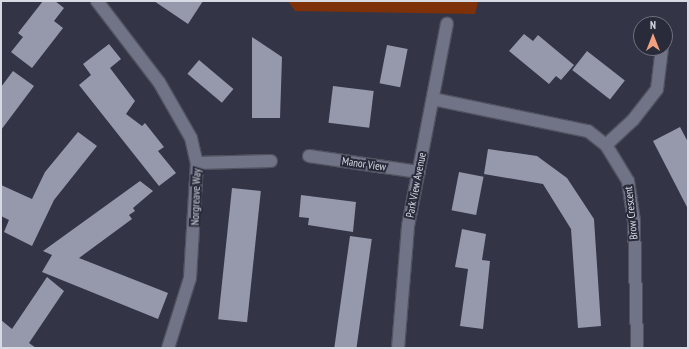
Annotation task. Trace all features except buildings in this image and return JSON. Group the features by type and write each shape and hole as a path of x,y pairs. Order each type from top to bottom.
{"street":[{"name":"Norgreave Way","path":"97,1 159,82 191,138 197,163 190,278 168,348"},
{"name":"Park View Avenue","path":"398,348 408,226 447,24"},
{"path":"606,145 633,120 657,89 661,56"},
{"name":"Brow Crescent","path":"433,99 588,131 606,145 628,181 634,221 637,348"},
{"name":"Manor View","path":"310,156 419,172"},
{"path":"197,163 271,161"}],"shaded area":[{"path":"288,1 478,2 475,14 295,11"}]}
